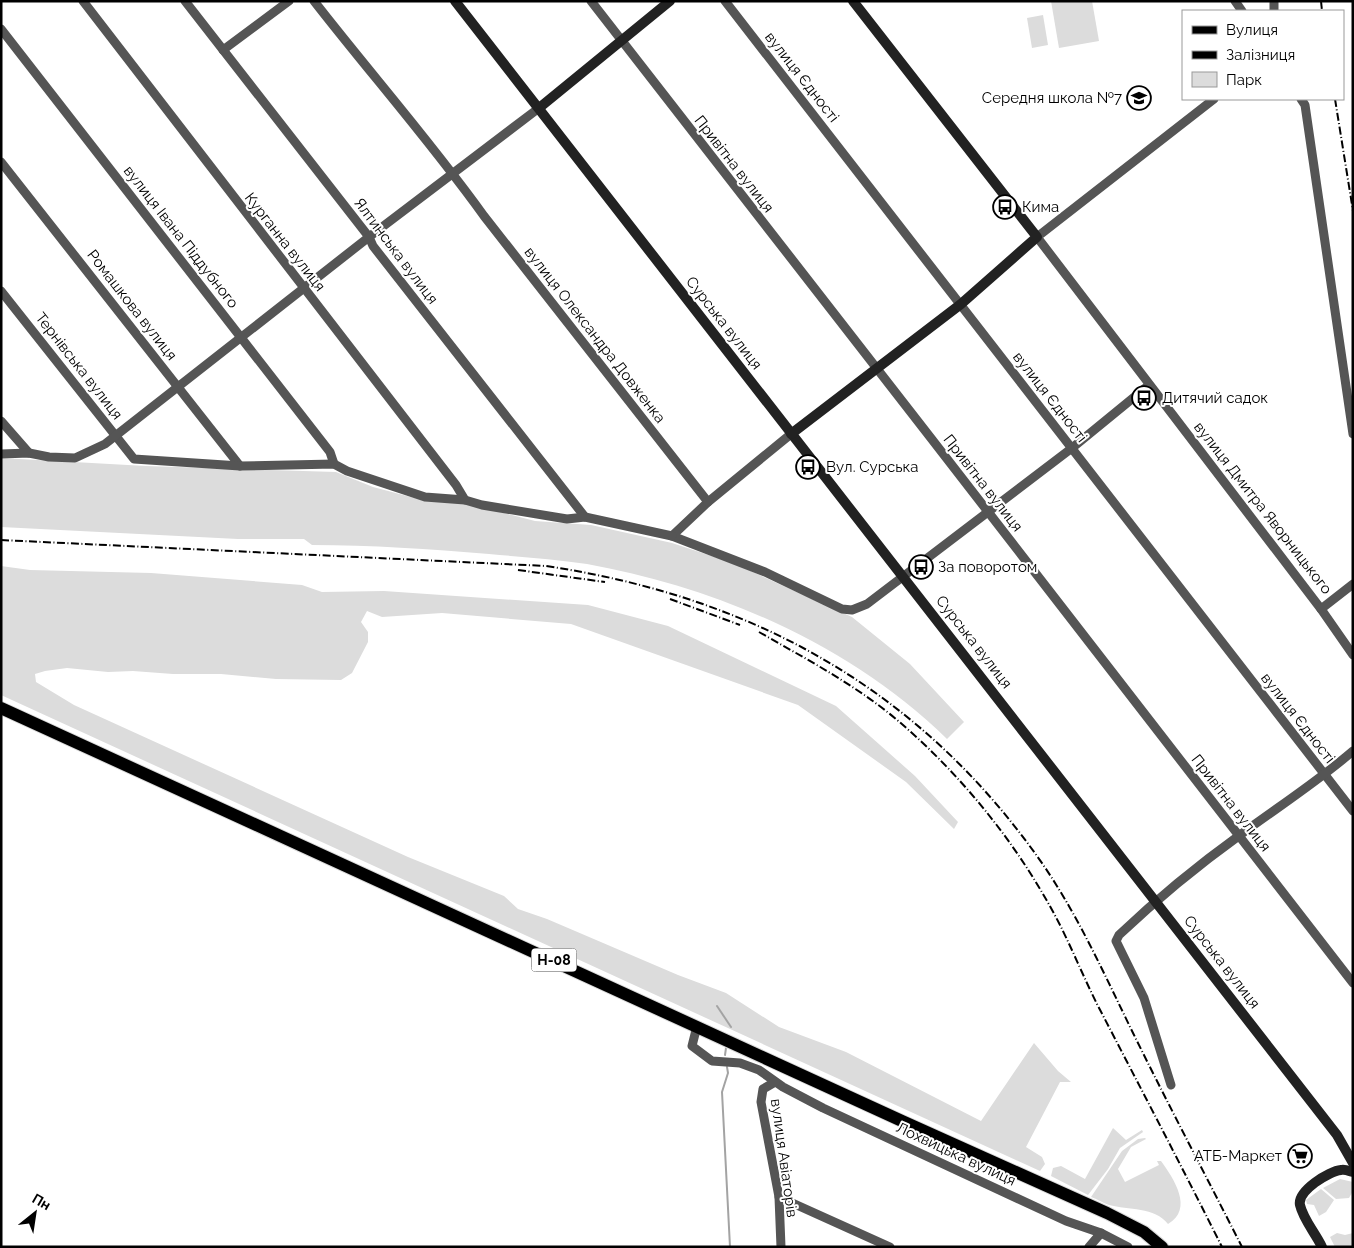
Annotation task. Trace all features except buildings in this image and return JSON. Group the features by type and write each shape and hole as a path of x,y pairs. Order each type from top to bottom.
{"main road":[{"name":"Н-08","path":"1,708 1107,1214 1144,1232 1162,1247"}],"street":[{"name":"Курганна вулиця","path":"82,1 456,485 465,500"},
{"name":"Ялтинська вулиця","path":"185,1 369,237 373,246 585,517"},
{"path":"223,50 289,1"},
{"name":"вулиця Олександра Довженка","path":"314,1 383,89 454,173 484,216 708,502"},
{"name":"Сурська вулиця","path":"455,1 903,575 1336,1135 1353,1163"},
{"name":"Привітна вулиця","path":"591,1 620,41 875,368 989,511 1353,983"},
{"path":"1,454 29,453 49,457 75,458 105,444 369,237 539,108 670,1"},
{"name":"вулиця Єдності","path":"725,1 1353,811"},
{"name":"вулиця Дмитра Яворницького","path":"853,1 1037,237 1321,608 1353,656"},
{"name":"вулиця Івана Піддубного","path":"1,30 330,452 334,464"},
{"path":"672,536 708,502 792,434 875,368 961,304 1037,237 1213,100"},
{"path":"1302,100 1305,105 1353,434"},
{"name":"Ромашкова вулиця","path":"1,162 240,466"},
{"name":"Тернівська вулиця","path":"1,291 134,459 240,466"},
{"path":"240,466 334,464 347,471 416,494 465,500 536,515 566,519 585,517 672,536 766,572 842,609 852,610 867,604 1072,448 1149,385"},
{"path":"1,421 29,453"},
{"path":"1321,608 1353,584"},
{"path":"1171,1085 1144,998 1117,947 1116,941 1119,935 1155,901 1238,836 1325,775 1353,751"},
{"name":"Лохвицька вулиця","path":"697,1026 692,1046 712,1061 740,1063 759,1070 775,1082 822,1108 1066,1221 1101,1233 1128,1247"},
{"name":"вулиця Авіаторів","path":"775,1082 763,1089 761,1102 779,1197 781,1247"},
{"path":"1322,1247 1300,1205 1301,1196 1307,1188 1332,1173 1341,1170 1353,1172"},
{"path":"779,1197 890,1247"},
{"path":"1089,1247 1101,1233"}],"green space":[{"path":"1051,1 1092,1 1099,41 1059,48"},
{"path":"1043,15 1048,45 1032,48 1027,18"},
{"path":"1,458 146,466 336,472 373,487 426,501 465,503 535,521 591,525 672,543 733,563 852,617 910,664 964,722 947,739 909,705 869,675 781,625 734,605 685,588 587,564 538,558 423,549 312,545 304,539 238,539 1,527"},
{"path":"1,566 30,570 151,573 302,585 322,592 384,591 588,605 668,626 836,706 915,776 958,822 954,829 906,782 798,705 571,624 442,613 382,617 367,611 361,622 368,632 368,642 352,673 341,680 276,679 221,674 108,672 67,668 35,674 36,682 74,705 408,857 504,896 518,909 547,919 678,975 726,993 779,1027 846,1052 981,1121 1034,1043 1058,1071 1071,1082 1060,1082 1026,1147 1042,1157 1045,1164 1040,1171 1,695"},
{"path":"1113,1128 1126,1140 1142,1130 1143,1132 1120,1148 1108,1169 1088,1195 1051,1176 1053,1168 1061,1166 1085,1179"},
{"path":"1145,1138 1131,1147 1118,1169 1125,1182 1159,1165 1157,1161 1161,1161 1176,1185 1181,1202 1176,1218 1168,1224 1163,1219 1149,1212 1116,1207 1091,1197 1122,1151 1138,1139"},
{"path":"1340,1179 1353,1182 1353,1191 1349,1198 1336,1199 1323,1188"},
{"path":"1321,1189 1334,1200 1326,1212 1319,1216 1314,1205 1307,1204 1306,1200"},
{"path":"1337,1233 1345,1235 1353,1233 1353,1247 1335,1247 1330,1237"}],"waterway":[{"path":"717,1006 731,1027"},
{"path":"725,1055 726,1048"},
{"path":"727,1067 728,1073 722,1092 730,1247"}],"railway":[{"path":"1321,1 1322,10"},
{"path":"1335,100 1353,211"},
{"path":"1,540 546,566 622,581 695,601 764,628 828,662 888,702 945,750 996,804 1044,866 1092,949 1147,1062 1242,1247"},
{"path":"518,570 605,582"},
{"path":"670,599 740,625"},
{"path":"759,632 847,683 880,706 921,741 988,814 1027,868 1060,925 1097,1004 1222,1247"}],"place":[{"name":"Середня школа №7","path":"1139,98"},
{"name":"Кима","path":"1005,207"},
{"name":"Дитячий садок","path":"1144,398"},
{"name":"Вул. Сурська","path":"808,467"},
{"name":"За поворотом","path":"921,567"},
{"name":"АТБ-Маркет","path":"1300,1156"}]}
